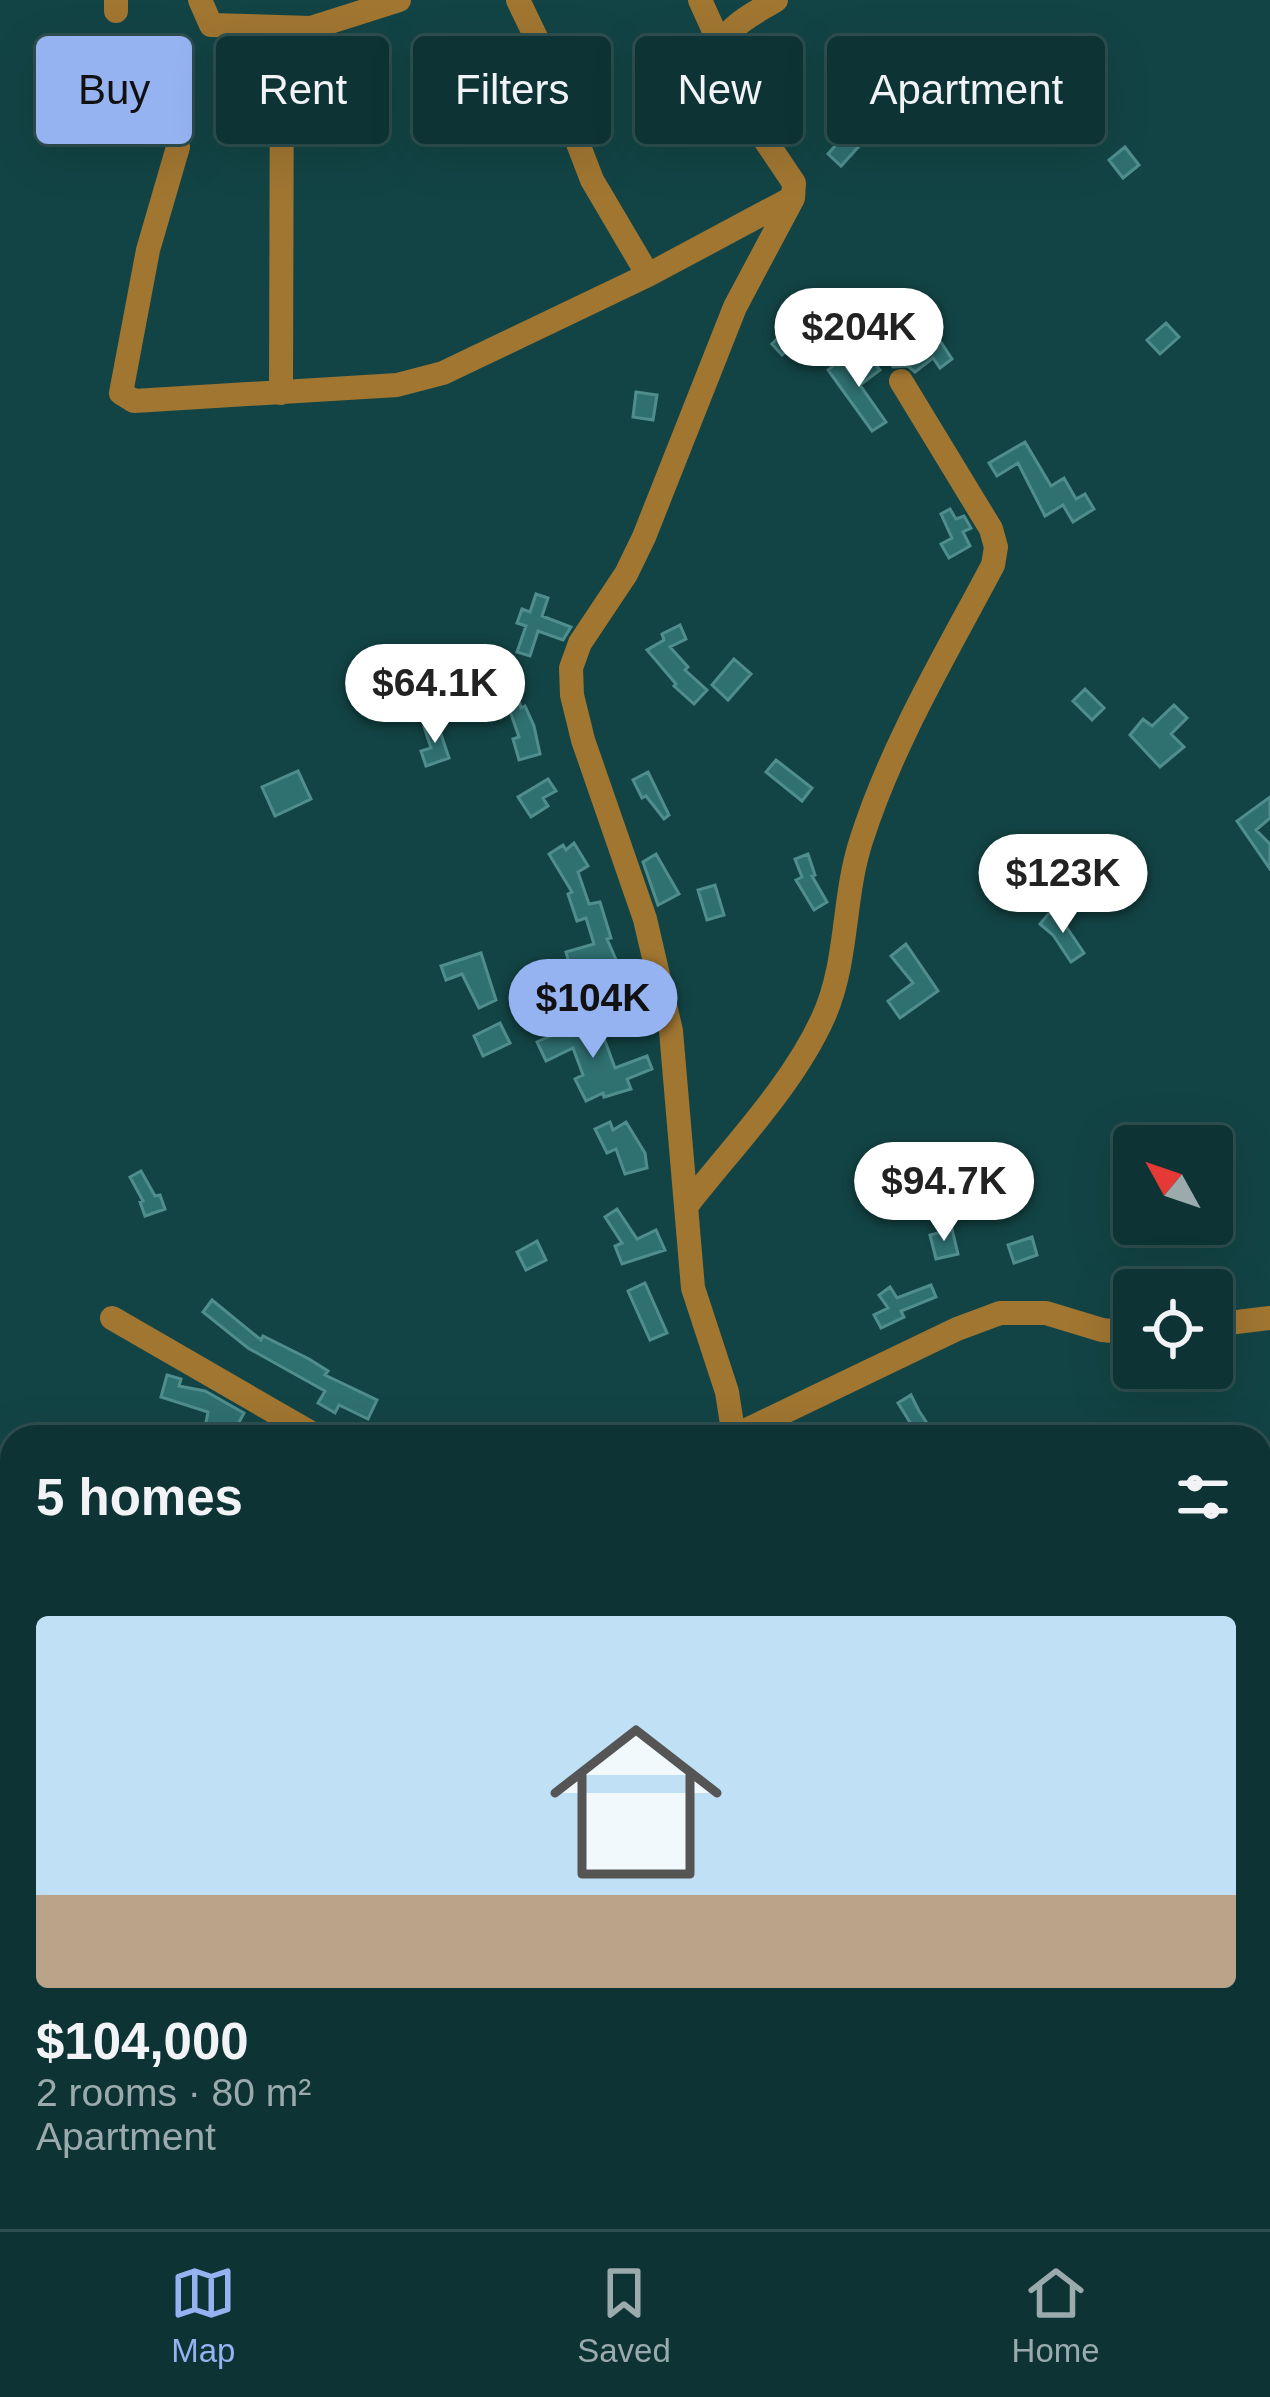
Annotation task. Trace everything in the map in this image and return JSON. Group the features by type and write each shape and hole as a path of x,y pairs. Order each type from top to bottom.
{"street":[{"path":"200,0 211,26 282,30 311,28 400,0"},
{"path":"518,0 592,180 648,275"},
{"path":"700,0 716,36"},
{"path":"727,36 776,0"},
{"path":"281,393 282,30"},
{"path":"731,1425 727,1392 694,1288 671,1031 645,919 583,740 571,668 580,643 626,574 644,537 735,307 794,198 794,183 768,144"},
{"path":"178,148 148,250 121,393 134,401 397,385 442,373 648,275 794,198"},
{"path":"688,1204 804,1056 825,1014 839,970 867,824 913,715 993,565 992,529 901,381"},
{"path":"758,1425 1000,1313 1046,1312 1113,1331"},
{"path":"112,1318 298,1425"},
{"path":"1233,1322 1270,1318"}],"building":[{"path":"837,144 861,144 841,166 828,154"},
{"path":"1125,147 1139,165 1123,178 1109,160"},
{"path":"909,294 952,359 940,368 933,358 915,372 908,366 893,367 884,354 896,345 889,336 908,319 897,303"},
{"path":"801,313 814,328 782,355 772,344"},
{"path":"1166,323 1179,337 1160,354 1147,340"},
{"path":"870,357 880,370 860,385 886,422 872,431 828,370 841,359 850,372"},
{"path":"636,392 657,395 653,420 633,417"},
{"path":"1025,442 1051,486 1064,478 1076,499 1085,494 1094,509 1073,522 1063,505 1045,516 1018,463 997,476 989,463"},
{"path":"950,509 956,519 964,516 971,528 963,532 970,546 949,558 941,544 952,538 941,514"},
{"path":"536,594 548,598 542,616 571,627 563,640 538,631 530,656 517,652 526,626 517,623 522,609 530,612"},
{"path":"680,625 686,639 670,647 688,667 685,670 707,690 694,704 647,650 664,640 662,634"},
{"path":"734,659 751,674 728,700 712,685"},
{"path":"511,670 540,754 519,760 513,739 519,737 497,674"},
{"path":"1085,689 1104,708 1092,720 1073,701"},
{"path":"1174,705 1187,718 1171,734 1184,747 1160,767 1130,735 1143,719 1152,726"},
{"path":"437,722 449,758 426,766 421,751 431,748 424,727"},
{"path":"776,760 812,788 802,801 766,772"},
{"path":"298,771 311,799 275,816 262,787"},
{"path":"648,772 669,815 664,819 646,796 642,798 633,780"},
{"path":"548,779 556,791 543,798 548,806 531,817 518,797"},
{"path":"1270,797 1270,818 1256,830 1270,844 1270,869 1237,821"},
{"path":"574,843 588,866 578,872 589,904 600,902 617,962 602,969 599,963 571,971 566,952 594,944 586,918 577,921 568,894 572,892 549,854"},
{"path":"1040,846 1051,860 1063,852 1071,864 1007,905 1001,889 1035,868 1026,857"},
{"path":"656,854 679,894 658,905 643,862"},
{"path":"808,854 812,876 827,902 814,910 796,880 802,877 795,859"},
{"path":"715,885 724,915 707,920 698,890"},
{"path":"1050,912 1063,922 1084,953 1071,962 1040,924"},
{"path":"906,944 938,991 900,1018 888,1001 913,983 891,956"},
{"path":"481,953 496,1000 479,1008 462,974 446,980 441,966"},
{"path":"574,1019 580,1037 601,1030 615,1068 647,1056 652,1069 627,1079 631,1089 586,1101 575,1079 583,1075 573,1048 546,1061 537,1042 564,1030 562,1023"},
{"path":"500,1023 510,1043 483,1056 474,1036"},
{"path":"610,1122 613,1130 626,1122 645,1153 647,1168 625,1174 616,1149 607,1153 595,1129"},
{"path":"141,1171 165,1209 145,1216 130,1177"},
{"path":"617,1209 637,1239 656,1230 665,1250 622,1264 615,1246 622,1243 605,1217"},
{"path":"952,1229 958,1254 936,1259 930,1235"},
{"path":"1032,1237 1037,1255 1014,1263 1008,1245"},
{"path":"537,1241 546,1260 526,1270 517,1252"},
{"path":"645,1283 667,1333 650,1340 628,1291"},
{"path":"931,1285 936,1297 901,1311 904,1317 881,1328 874,1315 888,1308 879,1295 890,1287 897,1298"},
{"path":"212,1300 261,1340 263,1336 309,1359 328,1371 325,1375 377,1400 368,1419 339,1405 335,1413 318,1403 325,1391 248,1348 203,1312"},
{"path":"167,1375 181,1379 179,1386 205,1391 244,1413 238,1425 205,1425 208,1412 161,1397"},
{"path":"911,1395 928,1425 912,1425 898,1403"}]}
